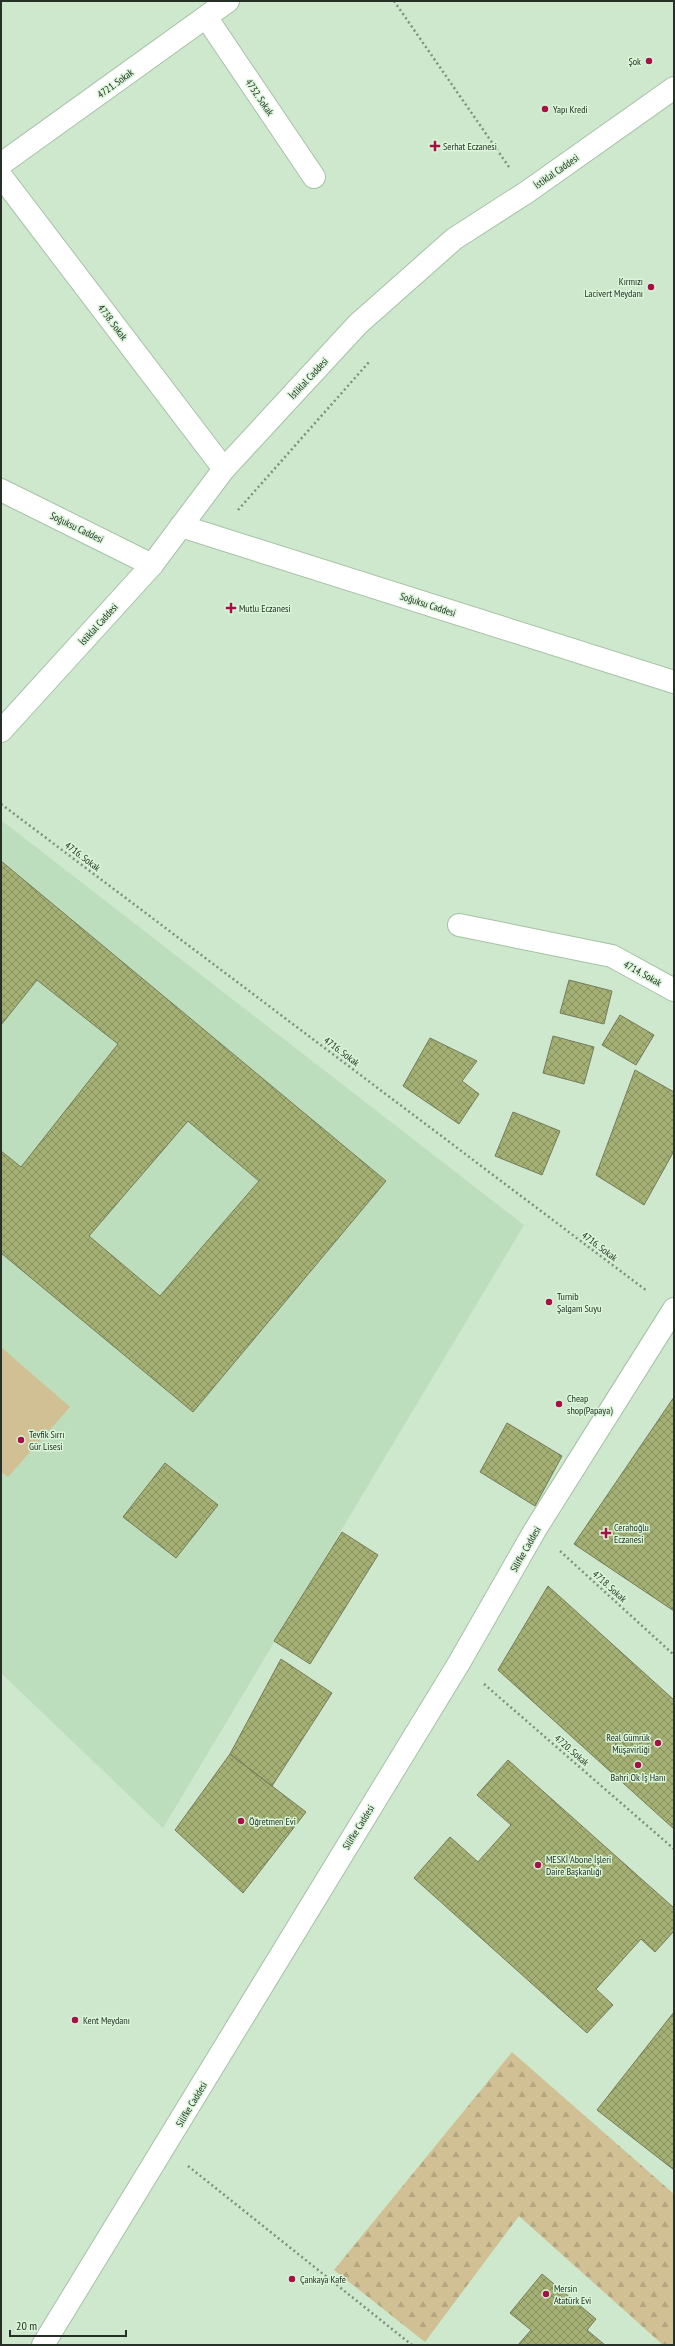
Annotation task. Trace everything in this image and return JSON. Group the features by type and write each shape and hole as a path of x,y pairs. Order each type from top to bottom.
{"street":[{"name":"4721. Sokak","path":"1,164 228,1"},
{"name":"4732. Sokak","path":"206,17 314,177"},
{"name":"İstiklal Caddesi","path":"1,732 152,565 224,469 358,324 454,239 527,192 674,88"},
{"name":"4738. Sokak","path":"1,176 224,469"},
{"name":"Soğuksu Caddesi","path":"1,490 152,565"},
{"name":"Soğuksu Caddesi","path":"181,526 674,682"},
{"name":"4714. Sokak","path":"459,924 612,956 674,990"},
{"name":"Silifke Caddesi","path":"43,2345 459,1663 536,1530 673,1310"}],"path":[{"path":"394,1 527,192"},
{"path":"215,537 374,356"},
{"name":"4716. Sokak","path":"1,804 673,1310"},
{"name":"4718. Sokak","path":"536,1530 674,1655"},
{"name":"4720. Sokak","path":"459,1663 674,1849"},
{"path":"164,2147 412,2345"}],"shaded area":[{"path":"1,820 524,1225 163,1828 1,1673"}],"green space":[{"name":"Tevfik Sırrı Gür Lisesi","path":"1,1347 70,1407 8,1477 1,1472"},
{"path":"512,2052 674,2194 674,2345 663,2345 519,2216 425,2342 334,2270"}],"building":[{"path":"1,861 386,1181 193,1412 1,1253 1,1151 21,1167 118,1044 37,980 1,1025","holes":["188,1121 259,1181 160,1296 89,1236"]},
{"path":"569,980 612,991 604,1024 560,1013"},
{"path":"620,1015 654,1035 636,1065 602,1045"},
{"path":"553,1036 594,1047 584,1084 543,1073"},
{"path":"430,1038 477,1061 462,1081 479,1094 459,1124 403,1086"},
{"path":"635,1070 674,1092 674,1151 644,1205 596,1175"},
{"path":"513,1112 560,1131 542,1175 495,1156"},
{"path":"674,1397 674,1611 574,1544"},
{"path":"507,1423 562,1456 535,1506 480,1472"},
{"path":"165,1463 218,1505 176,1558 123,1517"},
{"path":"342,1532 378,1555 310,1664 274,1641"},
{"name":"Bahri Ok İş Hanı","path":"548,1586 674,1700 674,1829 498,1670"},
{"path":"281,1659 332,1693 272,1786 230,1754"},
{"name":"Öğretmen Evi","path":"230,1754 306,1812 243,1893 175,1830"},
{"name":"MESKİ Abone İşleri Daire Başkanlığı","path":"508,1760 674,1908 674,1931 655,1952 641,1939 596,1989 613,2005 587,2033 414,1878 450,1837 478,1862 511,1825 477,1795"},
{"path":"674,2012 674,2170 597,2110"},
{"name":"Mersin Atatürk Evi","path":"542,2274 596,2319 587,2330 605,2345 518,2345 531,2330 510,2313"}],"place":[{"name":"Şok","path":"649,61"},
{"name":"Yapı Kredi","path":"545,109"},
{"name":"Serhat Eczanesi","path":"435,146"},
{"name":"Kırmızı Lacivert Meydanı","path":"651,287"},
{"name":"Mutlu Eczanesi","path":"231,608"},
{"name":"Turnib Şalgam Suyu","path":"549,1302"},
{"name":"Cheap shop(Papaya)","path":"559,1404"},
{"name":"Tevfik Sırrı Gür Lisesi","path":"21,1440"},
{"name":"Cerahoğlu Eczanesi","path":"606,1533"},
{"name":"Real Gümrük Müşavirliği","path":"658,1743"},
{"name":"Bahri Ok İş Hanı","path":"638,1765"},
{"name":"Öğretmen Evi","path":"241,1821"},
{"name":"MESKİ Abone İşleri Daire Başkanlığı","path":"538,1865"},
{"name":"Kent Meydanı","path":"75,2020"},
{"name":"Çankaya Kafe","path":"292,2279"},
{"name":"Mersin Atatürk Evi","path":"546,2294"}]}
